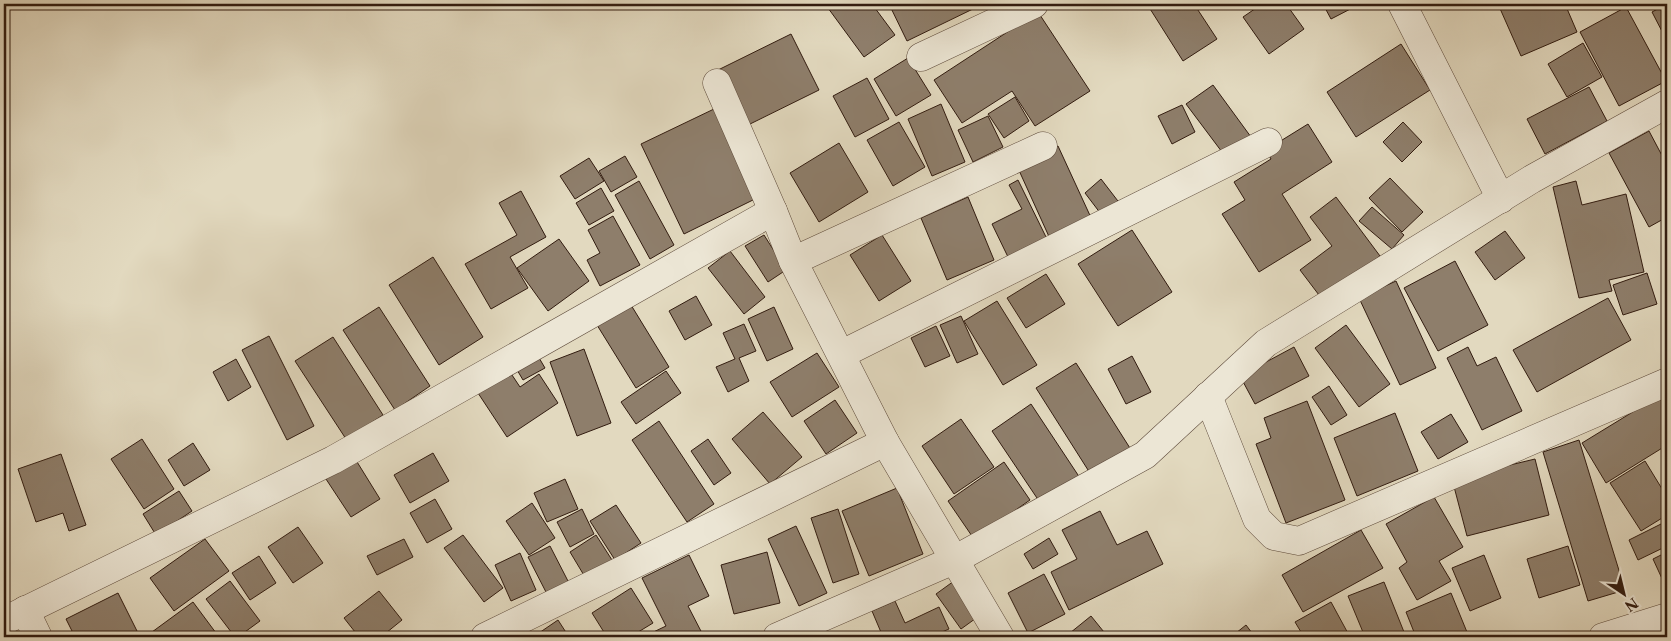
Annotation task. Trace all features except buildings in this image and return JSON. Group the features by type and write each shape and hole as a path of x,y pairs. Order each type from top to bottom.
{"street":[{"path":"921,57 1034,4"},
{"path":"1402,4 1501,199"},
{"path":"717,83 774,211 793,261 886,442 1000,637"},
{"path":"777,637 954,560 1145,455 1266,343 1501,199 1667,104"},
{"path":"842,354 1268,142"},
{"path":"793,261 1043,146"},
{"path":"38,637 14,616 333,460 774,211"},
{"path":"1208,396 1257,519 1274,536 1299,541 1667,382"},
{"path":"485,637 886,442"},
{"path":"1603,637 1667,617"}]}
